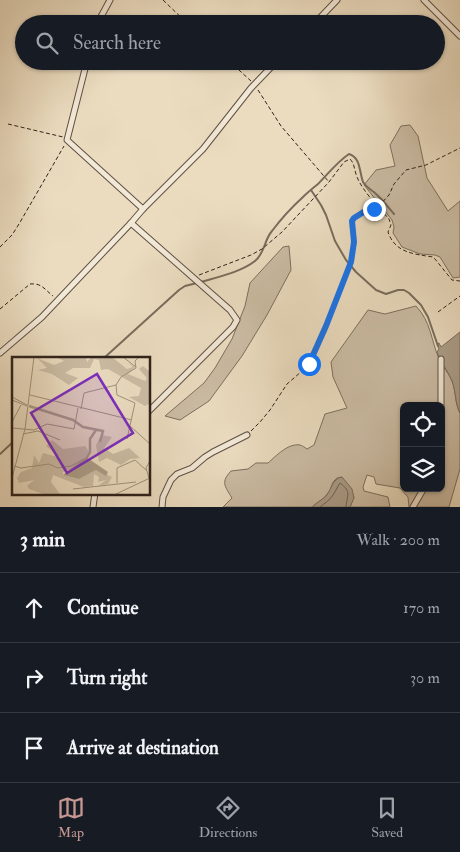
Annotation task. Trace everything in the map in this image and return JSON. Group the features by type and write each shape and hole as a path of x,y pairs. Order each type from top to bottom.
{"street":[{"path":"102,15 110,0"},
{"path":"323,15 337,0"},
{"path":"424,0 439,15"},
{"path":"445,21 460,36"},
{"path":"85,70 68,140 143,208"},
{"path":"0,353 60,299 143,208 203,149 254,84 268,70"},
{"path":"131,223 230,310 237,320 233,327 150,410"},
{"path":"441,360 441,402"},
{"path":"162,507 163,497 174,476 192,468 213,452 247,435"},
{"path":"413,507 422,492"},
{"path":"93,507 95,494"}],"path":[{"path":"163,0 179,15"},
{"path":"239,70 254,84 285,131 329,182"},
{"path":"0,247 12,235 19,224 68,140 8,124"},
{"path":"247,435 260,422 288,384 309,364 351,262 354,242 352,221 354,218 370,208 378,207 389,196 394,184 406,170 426,165 460,148"},
{"path":"192,278 262,250 282,232 329,182 344,162 351,160 354,164 358,181 390,222 391,225 388,232 396,245 410,254 432,257 452,280 460,281"},
{"path":"0,309 30,284 36,283 41,285 50,294 60,299"},
{"path":"438,312 460,296"}],"shaded area":[{"path":"410,125 418,136 427,178 448,211 460,201 460,277 453,278 440,257 420,254 402,247 393,233 392,220 364,185 376,170 395,166 390,145 401,126"},
{"path":"289,246 291,270 242,356 209,401 180,420 165,416 204,383 215,368 232,339 245,306 250,283 283,247"},
{"path":"416,306 425,318 439,359 453,383 460,413 460,469 449,507 409,507 408,497 404,492 445,492 445,402 400,402 400,488 376,484 374,477 367,475 363,487 364,491 388,497 390,507 350,507 354,497 342,477 337,478 333,482 325,497 312,507 223,507 232,498 225,484 226,478 231,471 248,469 256,463 268,463 291,446 300,445 307,449 314,445 325,414 347,408 333,377 331,362 368,310 385,314"}],"water":[{"path":"460,332 460,413 452,381 437,352 439,349 437,344 439,343 441,347"},
{"path":"342,477 352,489 354,498 350,507 312,507 326,496 336,480"}],"waterway":[{"path":"201,282 236,271 255,261 261,254 269,235 283,218 349,154 358,162 364,184 394,214"},
{"path":"311,190 321,205 335,241 346,260 376,290 386,294 398,290 404,290 409,293 421,305 428,317 438,346"},
{"path":"105,357 179,290 185,286 197,283"},
{"path":"0,454 12,443"}],"route":[{"path":"309,364 351,262 354,242 352,221 370,208 374,209"}]}
